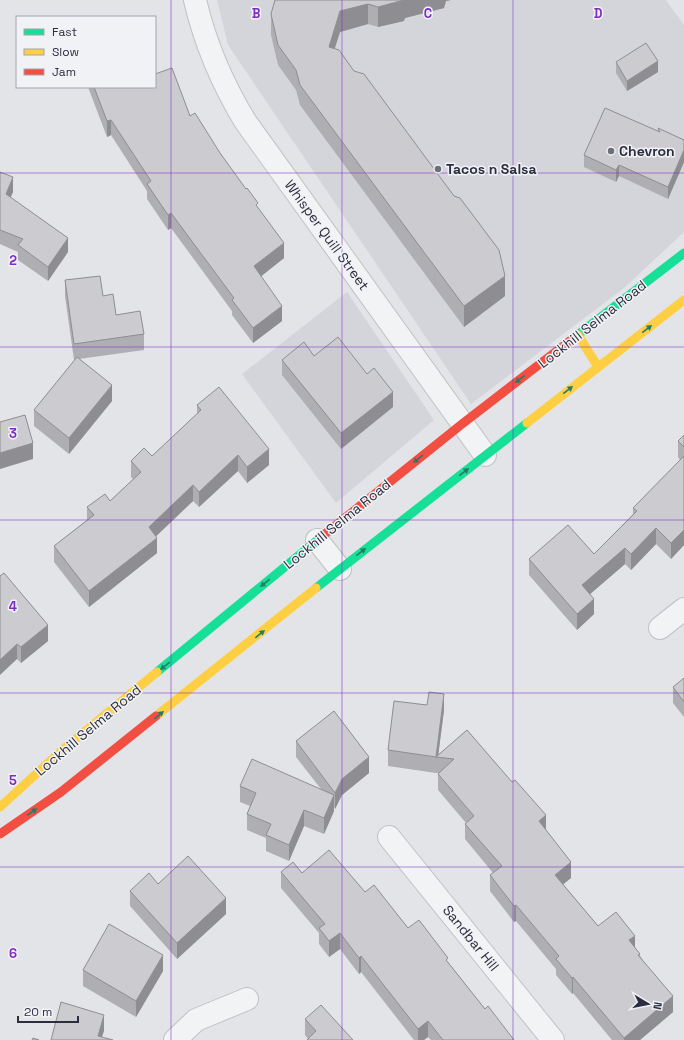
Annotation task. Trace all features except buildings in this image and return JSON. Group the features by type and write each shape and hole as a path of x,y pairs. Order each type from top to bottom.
{"main road":[{"name":"Lockhill Selma Road","path":"0,807 60,752 317,540 462,424 684,253"},
{"name":"Lockhill Selma Road","path":"0,834 61,792 340,569 684,300"},
{"path":"578,335 598,367"}],"street":[{"name":"Whisper Quill Street","path":"195,0 213,58 230,96 245,121 485,455"},
{"path":"317,540 340,569"},
{"path":"660,628 684,608"},
{"name":"Sandbar Hill","path":"389,837 553,1040"},
{"path":"175,1040 196,1020 247,999"}],"shaded area":[{"path":"217,0 666,0 684,25 684,232 624,288 471,404 228,45"},
{"path":"347,292 434,420 336,503 242,374"}],"traffic: fast":[{"path":"571,340 684,253"},
{"path":"316,588 527,423"},
{"path":"157,672 320,538"}],"traffic: slow":[{"path":"527,423 684,300"},
{"path":"578,335 598,367"},
{"path":"156,716 316,588"},
{"path":"0,807 60,752 157,672"}],"traffic: jam":[{"path":"320,538 462,424 571,340"},
{"path":"0,834 61,792 156,716"}],"place":[{"name":"Chevron","path":"611,151"},
{"name":"Tacos n Salsa","path":"438,169"}]}
